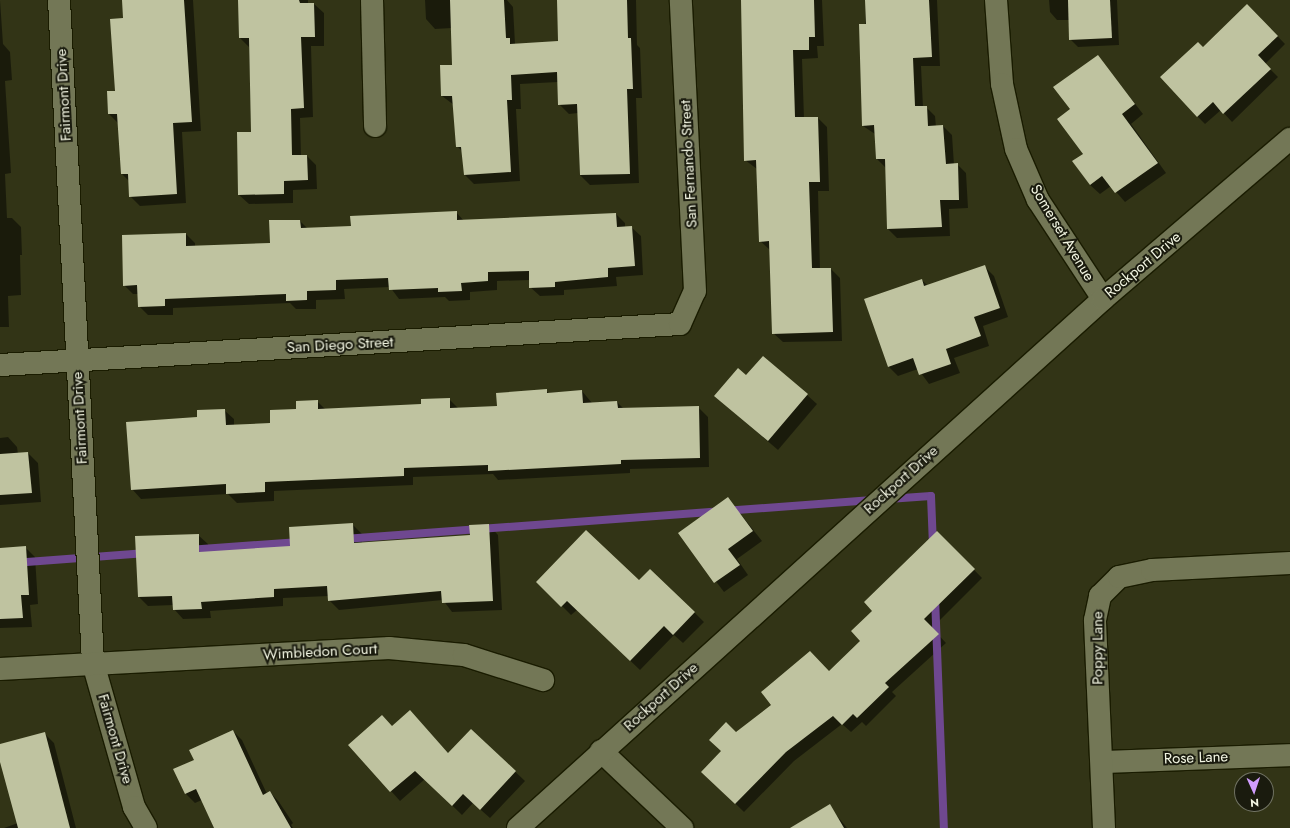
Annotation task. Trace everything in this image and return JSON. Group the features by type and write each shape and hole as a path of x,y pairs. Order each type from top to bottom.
{"street":[{"name":"Fairmont Drive","path":"59,0 93,663 134,807 146,828"},
{"path":"372,0 375,126"},
{"name":"San Fernando Street","path":"680,324 695,291 682,0"},
{"name":"Somerset Avenue","path":"996,0 1002,84 1016,149 1038,200 1102,299"},
{"name":"Rockport Drive","path":"518,828 601,751 1102,299 1290,139"},
{"name":"San Diego Street","path":"0,365 680,324"},
{"name":"Poppy Lane","path":"1104,828 1095,620 1100,596 1119,577 1152,570 1290,563"},
{"name":"Wimbledon Court","path":"0,669 389,648 464,655 543,680"},
{"path":"601,751 682,828"},
{"name":"Rose Lane","path":"1102,762 1290,755"}],"building":[{"path":"122,0 184,0 192,122 173,123 177,194 129,197 128,174 121,174 117,114 108,114 107,91 115,91 110,19 123,18"},
{"path":"238,0 299,0 300,3 314,3 315,37 301,37 304,108 291,109 292,155 307,155 308,180 284,181 284,194 238,195 237,132 251,132 249,38 239,38"},
{"path":"450,0 504,0 506,38 510,38 510,44 558,41 557,0 627,0 628,38 631,38 633,89 627,89 630,174 580,175 577,104 558,105 557,72 511,75 512,100 507,100 511,172 464,175 461,147 456,147 452,96 441,96 440,65 452,65"},
{"path":"741,0 814,0 815,37 809,37 809,50 793,50 795,117 818,117 820,182 809,182 812,268 831,268 833,332 772,334 769,241 759,242 756,160 744,161"},
{"path":"865,0 929,0 932,57 913,58 915,106 927,106 928,126 943,125 946,164 958,163 959,200 940,200 942,227 887,229 885,159 876,159 874,125 862,126 859,24 866,24"},
{"path":"1068,0 1110,0 1112,38 1069,40"},
{"path":"1247,4 1278,36 1258,55 1271,69 1223,114 1213,102 1197,117 1160,77 1198,42 1203,47"},
{"path":"1098,55 1135,104 1122,114 1158,163 1115,193 1102,176 1090,185 1072,161 1083,154 1057,119 1070,109 1053,87"},
{"path":"457,211 457,220 616,213 617,227 632,226 635,266 608,268 608,277 555,282 555,287 529,288 529,271 488,272 488,281 461,283 462,291 438,292 438,288 389,290 388,278 336,280 336,290 307,291 307,300 286,301 286,294 165,299 165,306 138,307 137,285 123,286 122,235 186,233 186,246 270,243 269,220 300,220 301,228 351,226 350,216"},
{"path":"985,265 1000,308 974,317 981,336 946,349 951,364 919,375 913,358 888,367 864,299 922,279 924,286"},
{"path":"763,356 808,394 768,441 714,396 738,368 746,375"},
{"path":"547,389 547,393 582,390 583,403 617,401 618,408 699,406 700,458 621,460 621,464 488,471 488,465 404,468 404,476 265,482 265,492 226,494 226,484 131,490 126,422 197,417 197,410 225,409 226,425 270,423 270,410 296,409 296,401 318,400 318,409 421,404 421,399 450,398 450,408 497,406 496,393"},
{"path":"28,452 32,493 0,495 0,454"},
{"path":"728,497 753,531 728,549 740,565 714,583 678,533"},
{"path":"353,523 354,543 470,535 469,525 489,524 493,601 442,603 441,591 328,601 327,586 274,589 274,597 201,602 202,609 173,610 172,596 138,597 135,536 199,534 199,552 290,546 289,527"},
{"path":"586,530 639,580 650,569 695,612 673,635 664,626 630,661 567,601 561,607 536,582"},
{"path":"937,531 975,569 924,619 939,634 885,683 889,687 857,718 853,714 842,725 833,716 786,752 735,804 701,772 721,751 709,740 726,722 736,732 771,705 761,692 810,651 829,671 860,641 851,631 872,611 864,602"},
{"path":"26,546 29,595 21,595 23,618 0,619 0,548"},
{"path":"410,710 448,753 471,729 516,771 480,810 463,794 452,806 415,771 390,792 348,745 382,715 392,726"},
{"path":"233,730 263,795 270,791 291,828 214,828 196,789 185,794 173,769 194,760 189,750"},
{"path":"45,732 70,828 18,828 0,762 0,744"},
{"path":"830,804 844,828 790,828"}],"waterway":[{"path":"888,499 931,496 933,546"},
{"path":"344,539 873,500"},
{"path":"188,550 300,542"},
{"path":"0,564 147,553"},
{"path":"935,597 944,828"}]}
